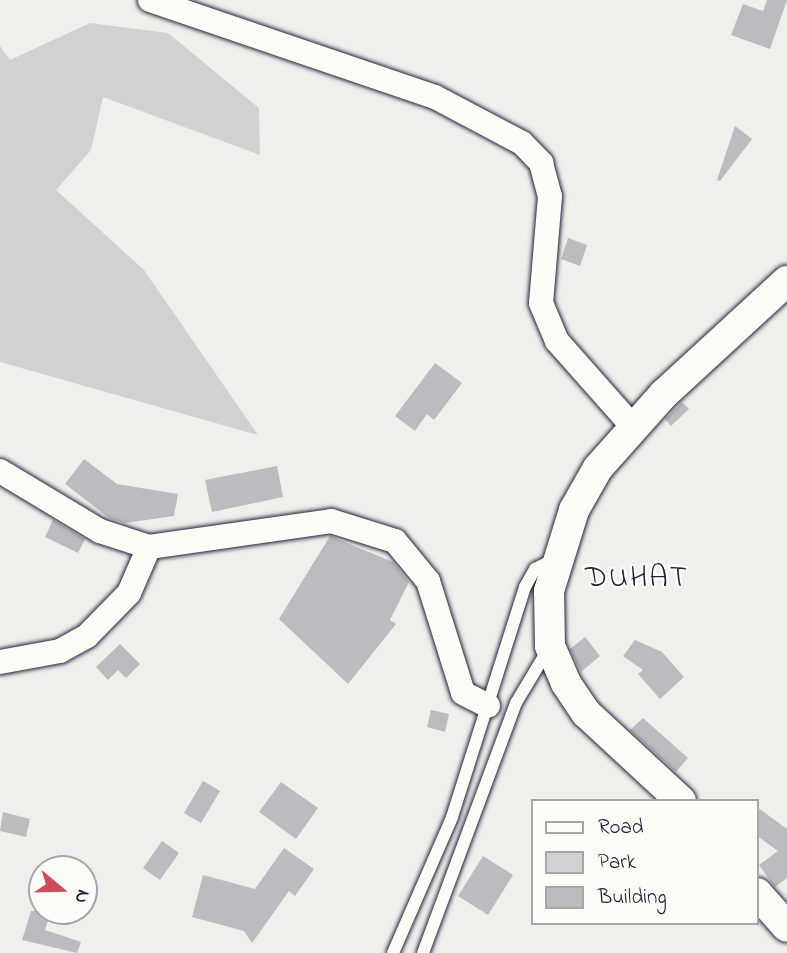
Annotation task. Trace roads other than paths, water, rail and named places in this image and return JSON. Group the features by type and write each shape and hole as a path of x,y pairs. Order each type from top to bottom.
{"street":[{"path":"150,0 435,97 522,143 541,163 550,196 541,303 557,341 633,427"},
{"path":"679,799 586,713 550,646 549,591 557,558 598,468 633,427 787,281"},
{"path":"0,471 100,531 149,547 331,521 395,541 428,580 463,693 488,706"},
{"path":"0,663 60,651 88,636 129,593 149,547"},
{"path":"759,895 787,927"}],"lane":[{"path":"393,953 426,884 526,587 545,560 557,558"},
{"path":"423,953 516,702 550,646"}],"district":[{"name":"DUHAT","path":"637,579"}]}
